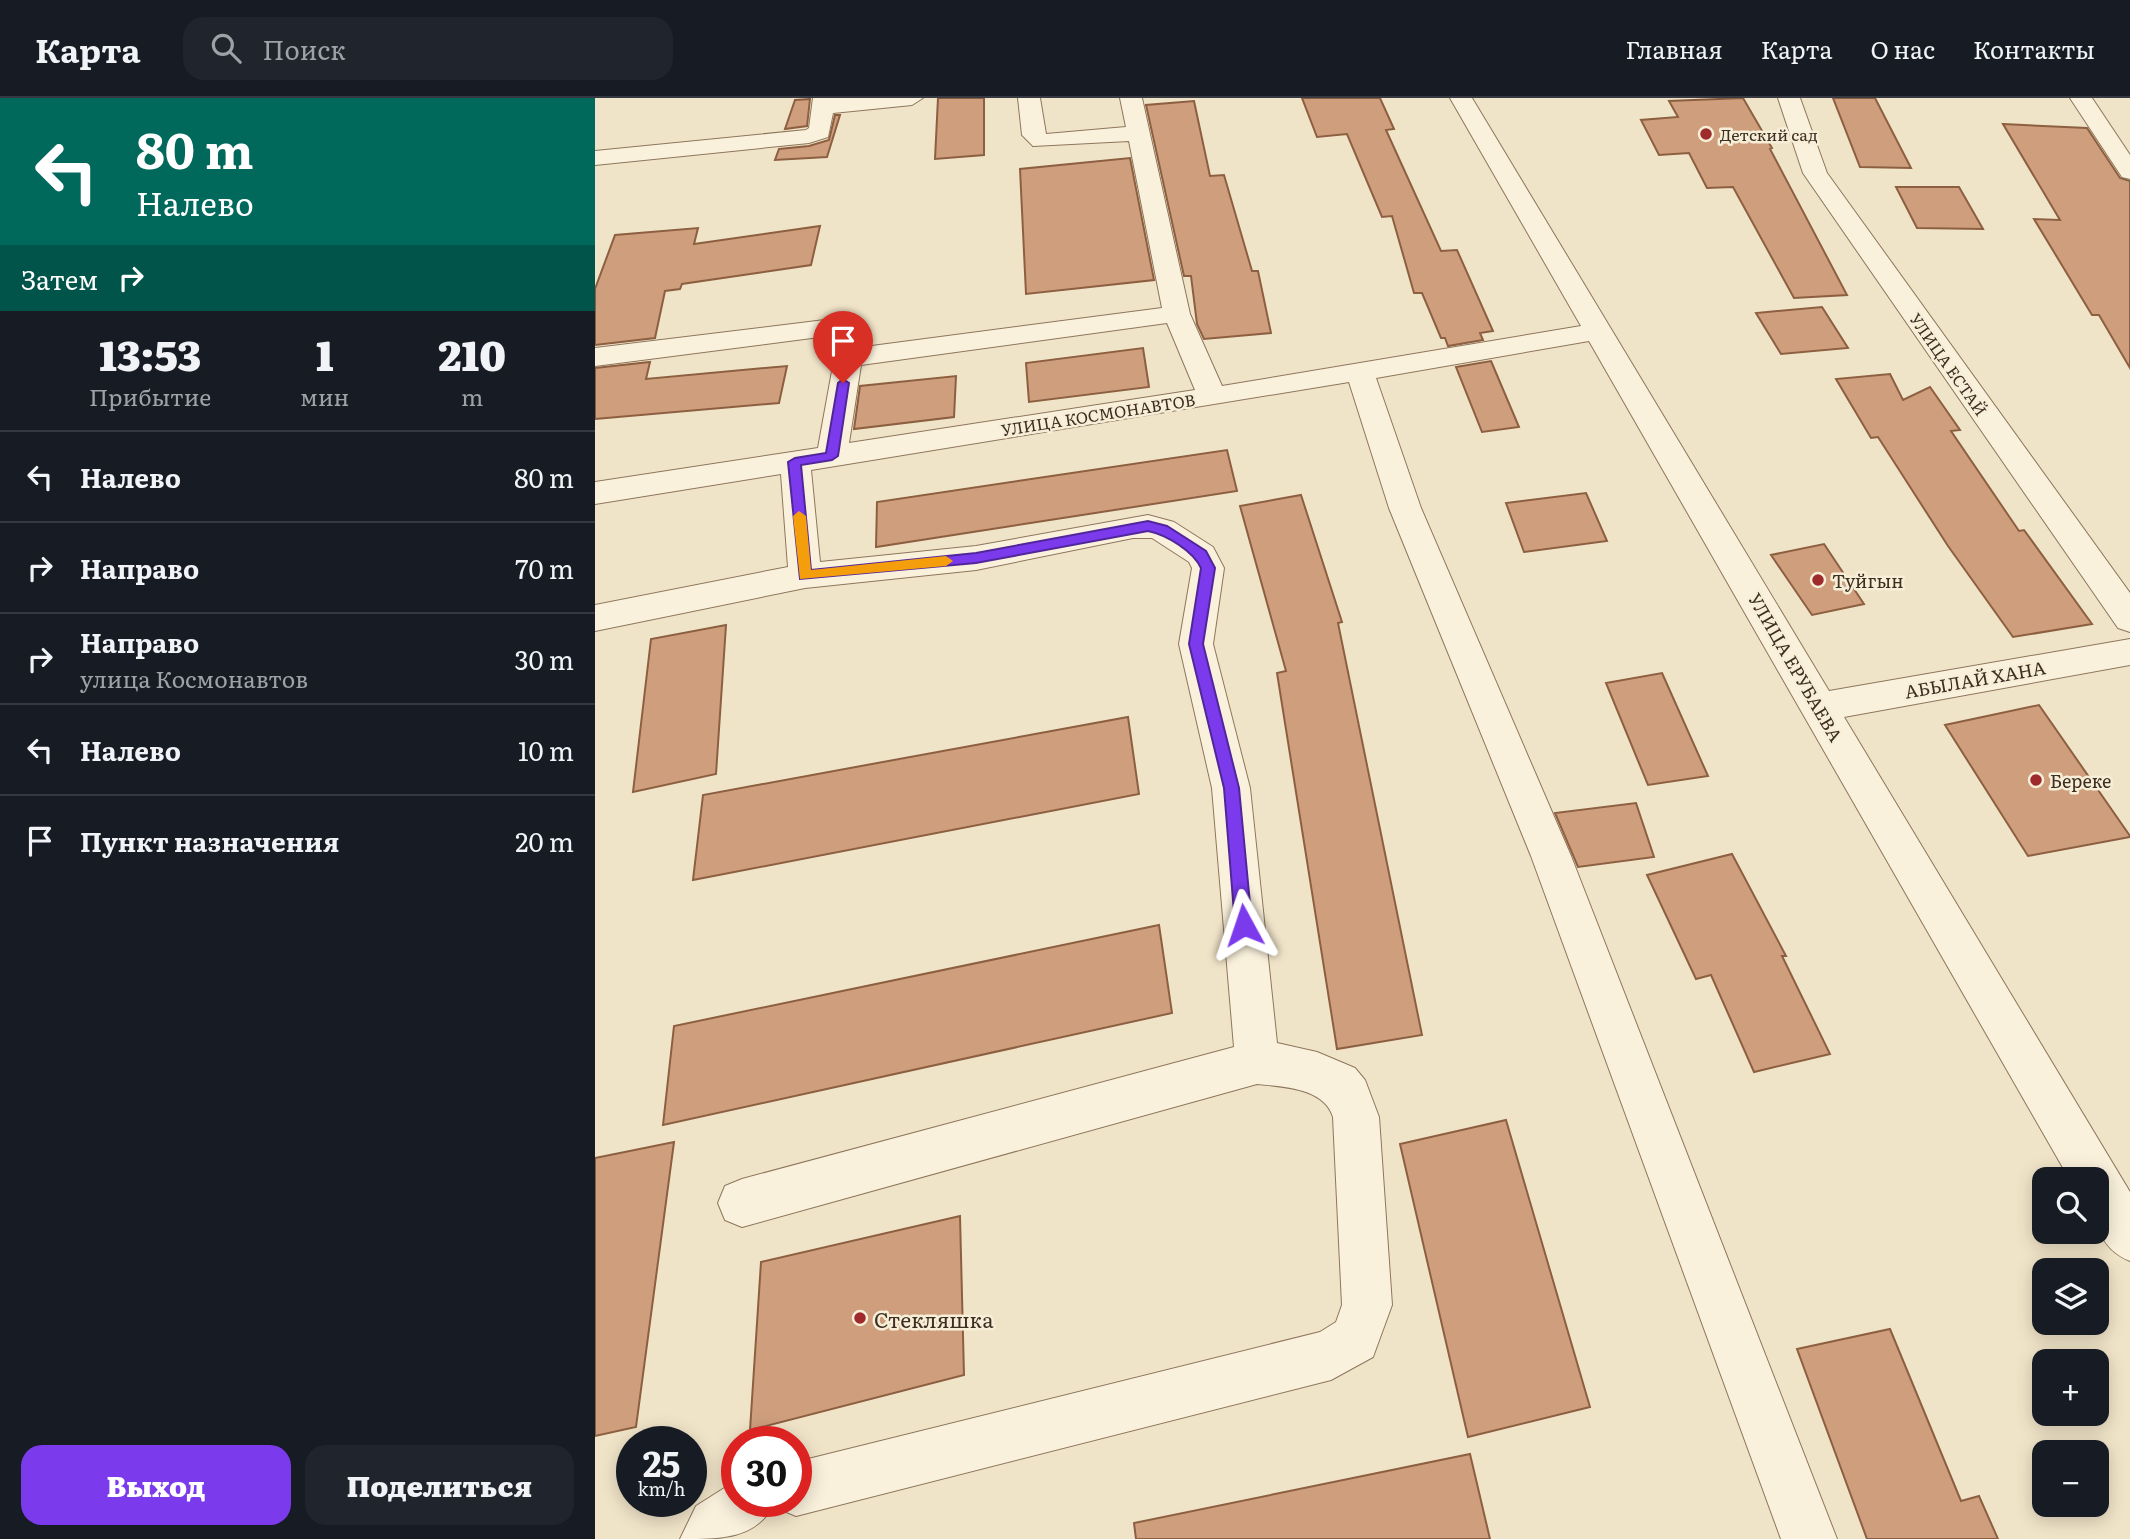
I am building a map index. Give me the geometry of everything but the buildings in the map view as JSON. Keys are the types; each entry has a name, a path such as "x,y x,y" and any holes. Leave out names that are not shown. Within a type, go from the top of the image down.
{"street":[{"path":"595,158 809,136 820,132 823,126 824,103 912,98"},
{"path":"1029,98 1034,137 1041,141 1138,133"},
{"path":"1131,98 1177,314 1212,397"},
{"name":"УЛИЦА ЕРУБАЕВА","path":"1461,98 2130,1237"},
{"name":"УЛИЦА ЕСТАЙ","path":"1789,98 1815,173 2130,619"},
{"path":"2081,98 2130,172"},
{"path":"847,358 1177,314"},
{"path":"595,357 827,325 841,326 849,330 852,336 832,456"},
{"name":"УЛИЦА КОСМОНАВТОВ","path":"595,493 1212,397 1599,331"},
{"path":"1360,372 1405,508 1551,856 1809,1539"},
{"path":"795,462 805,576"},
{"path":"595,618 805,576 976,558 1148,526 1163,530 1202,555 1208,568 1196,644 1231,788 1257,1062"},
{"name":"АБЫЛАЙ ХАНА","path":"1819,707 2130,652"},
{"path":"742,1203 1257,1062 1278,1064 1326,1078 1346,1091 1356,1117 1367,1306 1355,1339 1331,1355 812,1485"},
{"path":"708,1539 715,1525 726,1517"}],"slow traffic":[{"path":"799,516 805,576 946,561"}],"place":[{"name":"Детский сад","path":"1706,134"},
{"name":"Туйгын","path":"1818,580"},
{"name":"Береке","path":"2036,780"},
{"name":"Стекляшка","path":"860,1318"}],"route":[{"path":"843,383 832,456 795,462 805,576 976,558 1148,526 1163,530 1202,555 1208,568 1196,644 1231,788 1244,925"}]}
